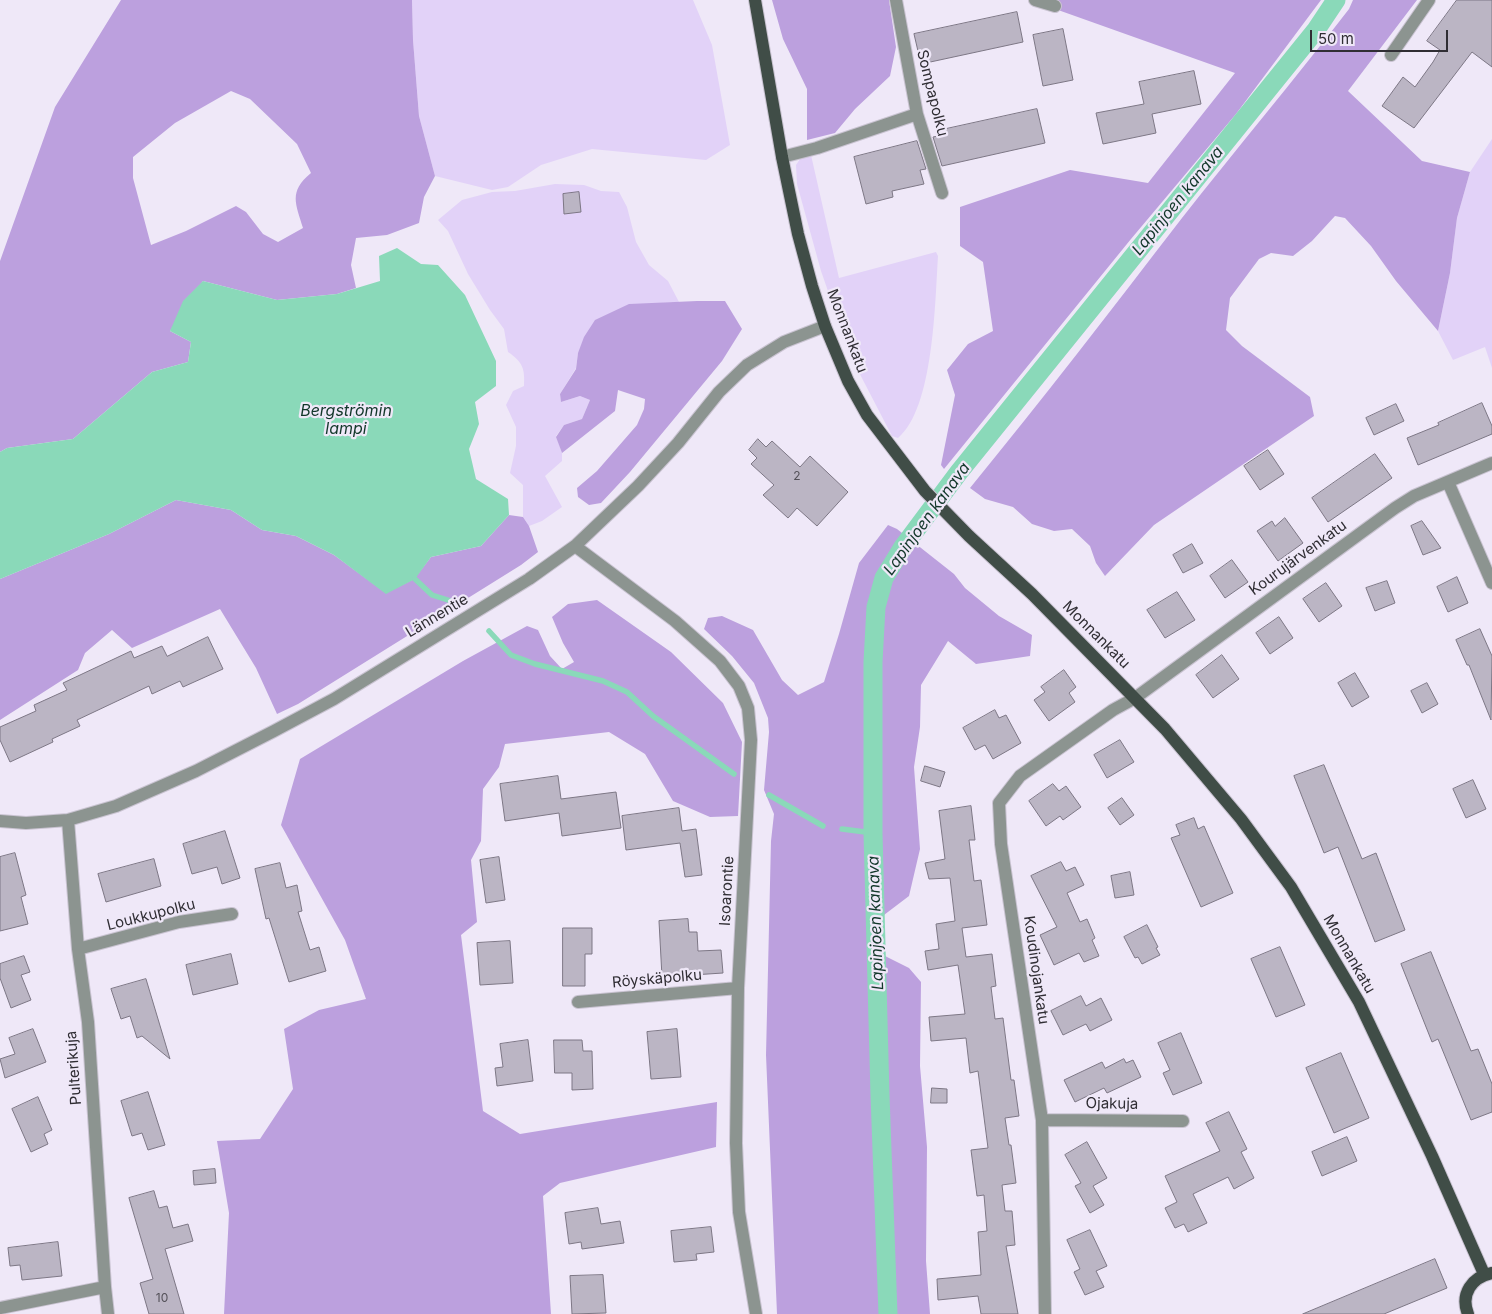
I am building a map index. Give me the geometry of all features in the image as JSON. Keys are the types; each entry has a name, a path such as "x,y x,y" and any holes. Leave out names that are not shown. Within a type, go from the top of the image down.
{"main road":[{"name":"Monnankatu","path":"755,0 782,157 798,234 812,286 826,326 848,381 867,416 925,491 1032,594 1165,729 1241,819 1291,887 1359,1002 1488,1274"},
{"path":"1465,1313 1465,1302 1470,1286 1475,1280 1488,1274"}],"street":[{"name":"Sompapolku","path":"896,0 917,114 942,193"},
{"path":"1035,0 1055,6"},
{"path":"1391,55 1429,0"},
{"path":"782,157 817,148 917,114"},
{"name":"Lännentie","path":"0,821 26,823 68,820 116,806 274,732 334,699 529,579 575,546 638,486 678,443 719,392 748,365 784,342 826,326"},
{"name":"Kourujärvenkatu","path":"1135,698 1395,508 1414,496 1492,463"},
{"path":"1448,482 1492,583"},
{"name":"Isoarontie","path":"575,546 675,621 720,661 739,686 748,708 751,740 738,988 736,1143 739,1212 756,1314"},
{"name":"Koudinojankatu","path":"1045,1314 1042,1120 1001,844 999,803 1020,776 1114,710 1135,698"},
{"name":"Pulterikuja","path":"68,820 78,949 88,1022 108,1314"},
{"name":"Loukkupolku","path":"78,949 179,922 232,914"},
{"name":"Röyskäpolku","path":"578,1002 738,988"},
{"name":"Ojakuja","path":"1042,1120 1183,1121"},
{"path":"0,1308 105,1287"}],"shaded area":[{"path":"121,0 412,0 419,116 435,176 424,197 419,223 387,235 356,238 351,265 356,288 337,294 277,300 203,281 170,331 191,342 188,362 152,372 73,439 7,448 0,452 0,261 55,107","holes":["231,91 250,99 297,144 311,173 299,186 297,192 296,205 303,228 278,242 263,234 246,212 236,206 186,231 151,245 133,178 133,157 175,123"]},
{"path":"412,0 693,0 712,45 730,145 706,160 592,149 541,165 508,187 492,190 435,176 419,116"},
{"path":"772,0 889,0 896,47 890,76 855,109 835,133 807,140 807,89 783,39"},
{"path":"1030,0 1321,0 1236,114 1131,239 944,469 941,465 955,395 947,370 968,344 993,331 983,262 960,246 960,207 1070,170 1148,183 1235,73"},
{"path":"1353,0 1417,0 1348,91 1422,161 1470,172 1457,218 1450,273 1438,331 1396,281 1371,246 1345,218 1335,216 1312,241 1293,256 1271,253 1259,259 1230,298 1226,330 1242,346 1310,397 1314,416 1154,525 1105,576 1096,563 1090,546 1072,529 1054,531 1032,524 1013,507 985,499 970,488 1329,35 1349,9"},
{"path":"1492,139 1492,368 1485,347 1453,360 1438,331 1450,273 1457,218 1470,172"},
{"path":"811,155 839,278 936,252 938,256 934,326 926,379 919,403 910,423 898,438 892,436 851,357 821,271 797,184 796,165 800,159"},
{"path":"555,184 584,185 601,191 619,192 627,207 636,242 649,265 668,281 679,302 660,303 578,353 576,368 560,394 561,402 580,396 590,400 582,419 564,425 556,436 562,453 562,461 545,476 562,507 542,521 529,526 523,517 523,485 510,473 516,446 516,427 506,405 513,391 524,386 522,366 508,352 504,329 468,274 448,231 438,220 462,200 492,192 515,191"},
{"path":"725,301 742,329 722,361 630,472 601,503 589,505 578,497 577,488 597,471 637,425 644,409 645,399 618,390 615,411 562,453 556,437 564,425 582,419 590,400 580,396 561,402 560,394 576,369 578,353 584,337 595,320 629,304"},
{"path":"176,500 231,510 262,530 296,536 334,555 386,593 414,579 431,557 481,546 509,515 523,517 529,526 538,552 521,565 298,704 277,714 256,668 220,609 132,648 112,630 85,653 78,670 0,720 0,579 109,534"},
{"path":"888,525 897,529 954,574 965,588 999,616 1032,635 1030,656 976,664 948,641 921,685 920,727 914,767 920,849 909,896 880,918 877,952 909,968 921,982 920,1066 927,1147 926,1261 930,1314 777,1314 766,1055 771,841 774,814 764,790 769,732 768,718 754,683 732,656 704,629 708,618 722,616 753,630 782,680 798,695 824,682 859,563"},
{"path":"597,600 671,652 723,703 742,742 738,816 710,817 673,801 645,754 609,732 505,744 499,767 483,789 481,841 471,860 477,922 461,935 483,1111 520,1134 717,1102 716,1147 560,1183 543,1196 551,1314 224,1314 229,1213 217,1141 260,1139 293,1089 284,1029 319,1010 366,999 345,940 281,825 300,759 463,661 527,626 538,630 550,656 562,669 574,662 563,643 552,617 568,604"}],"water":[{"name":"Bergströmin lampi","path":"397,248 421,264 438,265 465,295 496,361 496,386 475,402 479,424 469,449 476,479 508,499 509,515 481,546 431,557 415,579 386,594 334,555 296,536 262,530 231,510 176,500 109,534 0,579 0,452 7,448 73,439 152,372 188,362 191,342 170,331 183,301 203,281 277,300 337,294 380,281 379,256"}],"building":[{"path":"1457,0 1492,0 1492,67 1472,52 1414,128 1382,106 1403,77 1415,87 1433,62 1440,50 1427,41"},
{"path":"1017,12 1023,42 921,64 914,34"},
{"path":"1063,29 1073,80 1043,86 1033,35"},
{"path":"1194,71 1201,104 1152,114 1156,133 1103,144 1096,113 1144,104 1139,82"},
{"path":"1037,109 1045,143 942,166 933,137 938,136 937,131"},
{"path":"917,141 926,169 920,170 924,184 892,191 893,197 866,204 854,157"},
{"path":"579,192 581,212 564,214 563,194"},
{"path":"1482,403 1492,426 1492,434 1418,465 1407,438 1439,425 1438,423"},
{"path":"1396,404 1404,421 1374,435 1366,418"},
{"path":"758,439 766,447 772,441 800,467 810,456 848,492 817,526 797,508 788,518 763,495 774,485 751,464 757,458 749,450"},
{"path":"1268,450 1284,474 1260,490 1244,466"},
{"path":"1375,454 1392,478 1328,522 1312,498"},
{"path":"1285,518 1303,543 1278,561 1257,531 1272,521 1275,526"},
{"path":"1422,521 1441,548 1423,555 1411,526"},
{"path":"1192,544 1203,563 1183,573 1173,555"},
{"path":"1232,560 1248,582 1225,598 1210,576"},
{"path":"1457,577 1468,603 1448,612 1437,587"},
{"path":"1387,581 1395,603 1375,611 1366,588"},
{"path":"1326,583 1342,606 1319,622 1303,599"},
{"path":"1177,592 1195,620 1165,638 1147,610"},
{"path":"1279,617 1293,638 1270,654 1256,633"},
{"path":"1480,629 1492,656 1491,720 1469,665 1467,665 1456,640"},
{"path":"208,637 223,669 183,687 180,681 152,694 149,686 77,720 80,726 52,739 53,742 10,762 0,740 0,727 36,711 34,705 67,690 63,683 131,651 134,658 162,646 167,656"},
{"path":"1222,655 1239,679 1213,698 1196,675"},
{"path":"1064,670 1076,687 1069,693 1075,702 1049,721 1034,700 1045,692 1041,687"},
{"path":"1355,673 1369,697 1352,707 1338,683"},
{"path":"1427,683 1438,704 1422,713 1411,691"},
{"path":"995,710 999,718 1006,715 1021,743 993,759 985,745 975,750 963,728"},
{"path":"1120,740 1134,762 1107,778 1094,755"},
{"path":"1324,765 1362,859 1376,853 1405,930 1375,942 1338,847 1324,853 1294,776"},
{"path":"925,766 945,772 940,787 921,781"},
{"path":"558,776 561,799 616,792 621,828 562,836 559,813 505,821 500,784"},
{"path":"1473,780 1486,809 1466,818 1453,789"},
{"path":"1053,784 1059,791 1066,786 1081,807 1063,820 1060,816 1046,826 1029,801"},
{"path":"1122,798 1134,815 1120,825 1108,808"},
{"path":"971,806 975,840 969,840 974,881 981,880 987,925 962,928 966,957 992,954 996,986 991,987 995,1019 1003,1018 1011,1080 1014,1080 1019,1116 1005,1118 1016,1183 1002,1185 1005,1211 1012,1211 1015,1245 1006,1246 1018,1314 981,1314 978,1296 938,1300 937,1279 981,1275 978,1232 987,1231 984,1195 977,1196 971,1150 988,1148 978,1071 970,1073 966,1038 931,1041 929,1017 965,1014 958,965 928,970 925,951 939,949 936,924 955,921 950,878 929,879 925,863 945,859 939,811"},
{"path":"679,808 682,831 696,829 702,875 685,877 680,843 626,850 622,816"},
{"path":"1194,818 1198,829 1204,826 1233,893 1201,907 1171,838 1180,835 1176,825"},
{"path":"225,831 240,878 222,884 217,867 192,874 183,844"},
{"path":"15,853 26,895 21,897 28,924 0,931 0,857"},
{"path":"499,857 505,900 486,903 480,860"},
{"path":"154,859 161,886 106,902 98,874"},
{"path":"1061,862 1066,871 1075,867 1084,885 1067,893 1080,922 1087,919 1095,938 1092,940 1099,956 1084,962 1079,953 1054,965 1040,935 1057,927 1031,876"},
{"path":"280,863 286,888 297,885 302,911 298,912 310,950 319,947 326,971 289,982 269,918 266,919 255,869"},
{"path":"1130,872 1134,895 1115,898 1111,876"},
{"path":"688,919 689,932 697,932 698,951 721,950 723,973 662,977 659,921"},
{"path":"1147,925 1160,955 1142,964 1138,957 1135,958 1124,937"},
{"path":"563,928 592,928 592,954 585,954 585,986 563,986"},
{"path":"510,941 513,983 480,985 477,943"},
{"path":"1280,947 1305,1005 1276,1017 1251,959"},
{"path":"1431,952 1471,1051 1478,1049 1492,1084 1492,1112 1471,1120 1438,1039 1432,1042 1401,964"},
{"path":"231,954 238,984 193,995 186,965"},
{"path":"24,956 30,972 21,975 31,1000 11,1008 0,978 0,964"},
{"path":"146,979 170,1059 142,1036 137,1038 130,1016 121,1019 111,989"},
{"path":"1081,996 1086,1006 1101,998 1112,1020 1090,1031 1086,1024 1063,1035 1051,1011"},
{"path":"33,1029 46,1062 5,1078 0,1059 15,1054 9,1038"},
{"path":"677,1029 681,1077 651,1079 647,1032"},
{"path":"1181,1033 1202,1083 1173,1095 1163,1073 1170,1070 1158,1043"},
{"path":"528,1040 533,1081 497,1086 495,1068 503,1067 500,1044"},
{"path":"554,1040 582,1040 583,1051 592,1051 593,1089 572,1090 572,1073 555,1073"},
{"path":"1341,1053 1369,1118 1334,1133 1306,1068"},
{"path":"1124,1059 1126,1063 1133,1060 1141,1077 1107,1093 1104,1088 1075,1102 1064,1080 1102,1062 1105,1068"},
{"path":"932,1088 947,1089 947,1103 931,1103"},
{"path":"148,1092 165,1145 148,1150 142,1133 132,1136 121,1101"},
{"path":"38,1097 52,1130 44,1134 48,1144 31,1152 12,1109"},
{"path":"1229,1112 1247,1149 1241,1152 1254,1178 1234,1189 1228,1177 1193,1194 1207,1223 1188,1232 1184,1224 1175,1228 1165,1208 1177,1202 1165,1176 1220,1151 1206,1123"},
{"path":"1347,1137 1357,1161 1322,1176 1312,1152"},
{"path":"1087,1142 1107,1178 1093,1186 1104,1205 1090,1213 1075,1186 1081,1183 1065,1155"},
{"path":"215,1169 216,1183 194,1185 193,1171"},
{"path":"154,1191 159,1208 167,1206 173,1228 188,1224 193,1241 165,1249 184,1314 149,1314 140,1283 153,1279 129,1198"},
{"path":"598,1208 601,1224 620,1221 624,1243 582,1249 581,1242 569,1244 565,1213"},
{"path":"711,1227 714,1252 696,1254 697,1260 674,1262 671,1231"},
{"path":"1090,1230 1107,1266 1096,1271 1104,1287 1085,1295 1074,1272 1080,1269 1067,1240"},
{"path":"58,1242 62,1276 22,1280 20,1265 10,1266 8,1248"},
{"path":"1435,1259 1447,1288 1384,1314 1303,1314"},
{"path":"603,1275 606,1313 572,1314 570,1276"}],"waterway":[{"name":"Lapinjoen kanava","path":"888,1314 873,833 873,662 876,607 884,578 903,547 959,472 1316,30 1336,0"},
{"path":"415,579 432,595 451,601"},
{"path":"489,631 511,655 535,664 603,681 627,692 653,716 734,774"},
{"path":"769,795 823,826"},
{"path":"842,829 873,833"}]}
